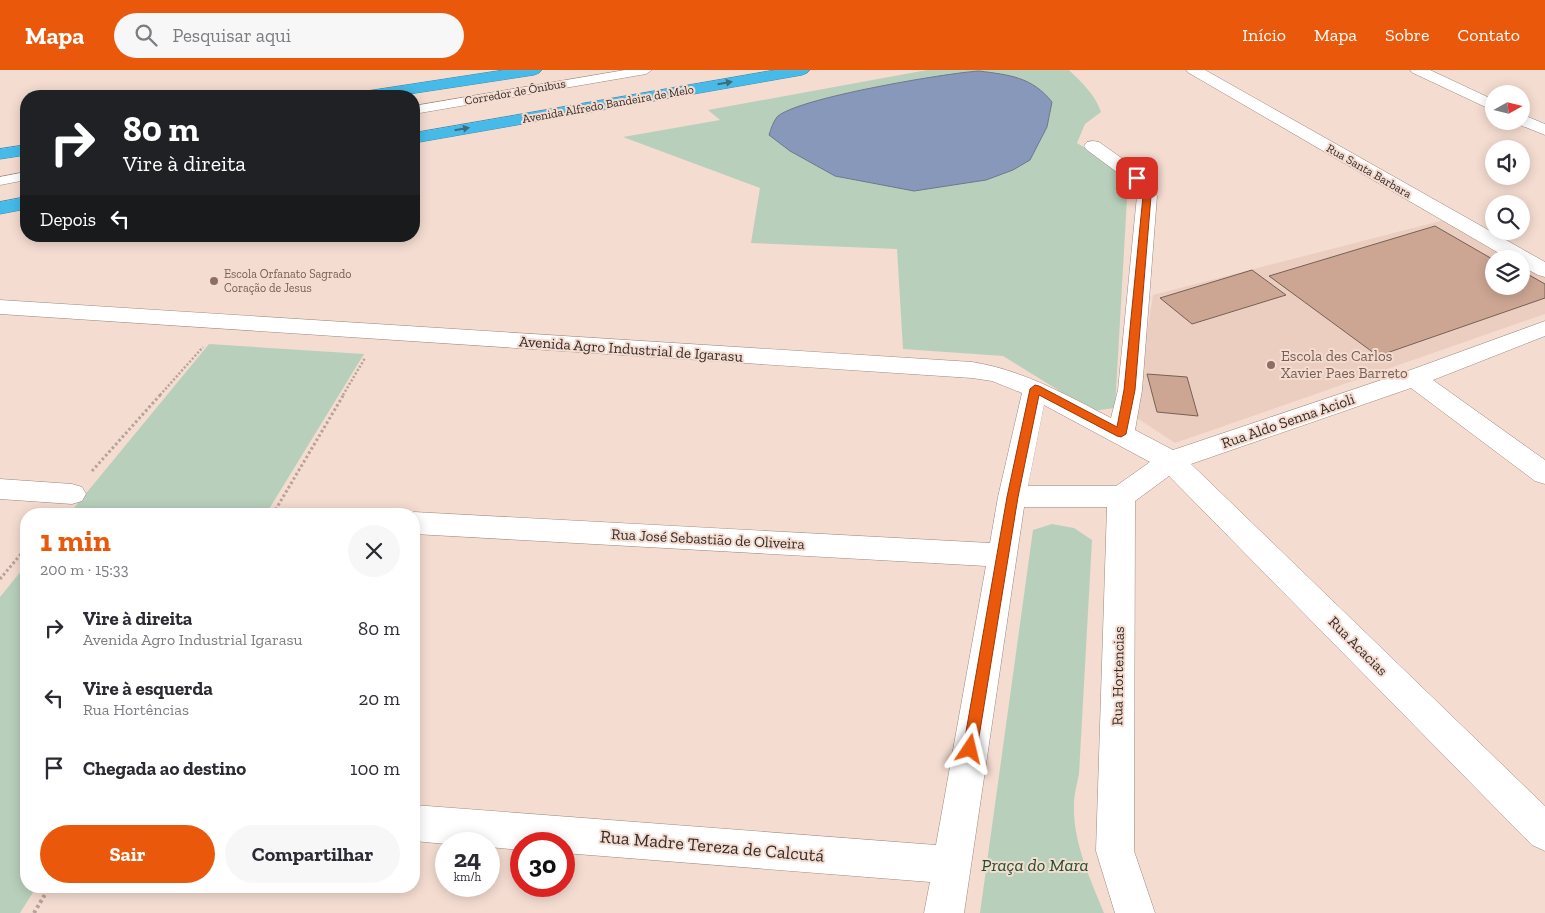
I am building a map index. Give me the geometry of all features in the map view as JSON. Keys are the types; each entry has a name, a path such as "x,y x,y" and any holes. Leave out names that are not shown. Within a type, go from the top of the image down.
{"highway":[{"path":"406,90 534,70"},
{"name":"Avenida Alfredo Bandeira de Melo","path":"420,137 802,70"},
{"path":"0,154 20,151"},
{"path":"0,208 20,204"}],"street":[{"name":"Rua Santa Barbara","path":"1194,70 1545,271"},
{"path":"1418,70 1485,102"},
{"path":"1530,123 1545,130"},
{"path":"1093,146 1137,178 1147,196 1130,390 1121,434"},
{"name":"Avenida Agro Industrial de Igarasu","path":"0,307 972,370 997,374 1035,389 1121,434"},
{"name":"Rua Aldo Senna Acioli","path":"1171,461 1414,378 1545,328"},
{"path":"1414,378 1545,474"},
{"path":"944,913 1012,497 1035,389"},
{"name":"Rua Acacias","path":"1121,434 1171,461 1545,832"},
{"path":"1012,497 1121,496 1171,461"},
{"path":"0,489 72,494"},
{"name":"Rua Hortencias","path":"1121,496 1115,851 1135,913"},
{"name":"Rua José Sebastião de Oliveira","path":"420,523 1003,555"},
{"name":"Rua Madre Tereza de Calcutá","path":"420,823 951,865"}],"lane":[{"name":"Corredor de Ônibus","path":"420,109 646,70"},
{"path":"0,180 20,177"}],"path":[{"path":"72,494 225,323"},
{"path":"277,508 379,333"},
{"path":"0,579 20,555"},
{"path":"34,913 46,893"}],"shaded area":[{"name":"Escola des Carlos Xavier Paes Barreto","path":"1444,220 1498,250 1485,250 1485,295 1530,295 1530,268 1545,276 1545,314 1175,443 1134,416 1153,295"}],"green space":[{"path":"927,70 1069,70 1088,89 1095,100 1101,112 1085,124 1077,143 1114,166 1128,181 1115,408 1092,411 1003,356 903,349 897,249 751,243 760,188 623,137 720,120 708,110"},
{"path":"209,344 364,354 270,508 74,508"},
{"name":"Praça do Mara","path":"1052,524 1074,528 1092,540 1079,774 1074,797 1074,819 1083,860 1104,913 980,913 1033,530"},
{"path":"20,572 20,893 33,893 20,913 0,913 0,597"}],"water":[{"path":"979,71 1010,76 1028,82 1037,87 1052,102 1047,127 1030,160 1013,170 986,180 914,191 835,176 790,151 769,135 777,117 812,102 906,81"}],"building":[{"path":"1435,226 1485,255 1485,295 1530,295 1530,276 1545,284 1545,298 1378,356 1269,276"},
{"path":"1252,270 1286,295 1192,324 1160,298"},
{"path":"1147,374 1187,377 1198,416 1157,412"}],"place":[{"name":"Escola Orfanato Sagrado Coração de Jesus","path":"214,281"},
{"name":"Escola des Carlos Xavier Paes Barreto","path":"1271,365"}],"route":[{"path":"970,749 1012,497 1035,389 1121,434 1130,390 1147,196 1144,187 1137,178"}]}
